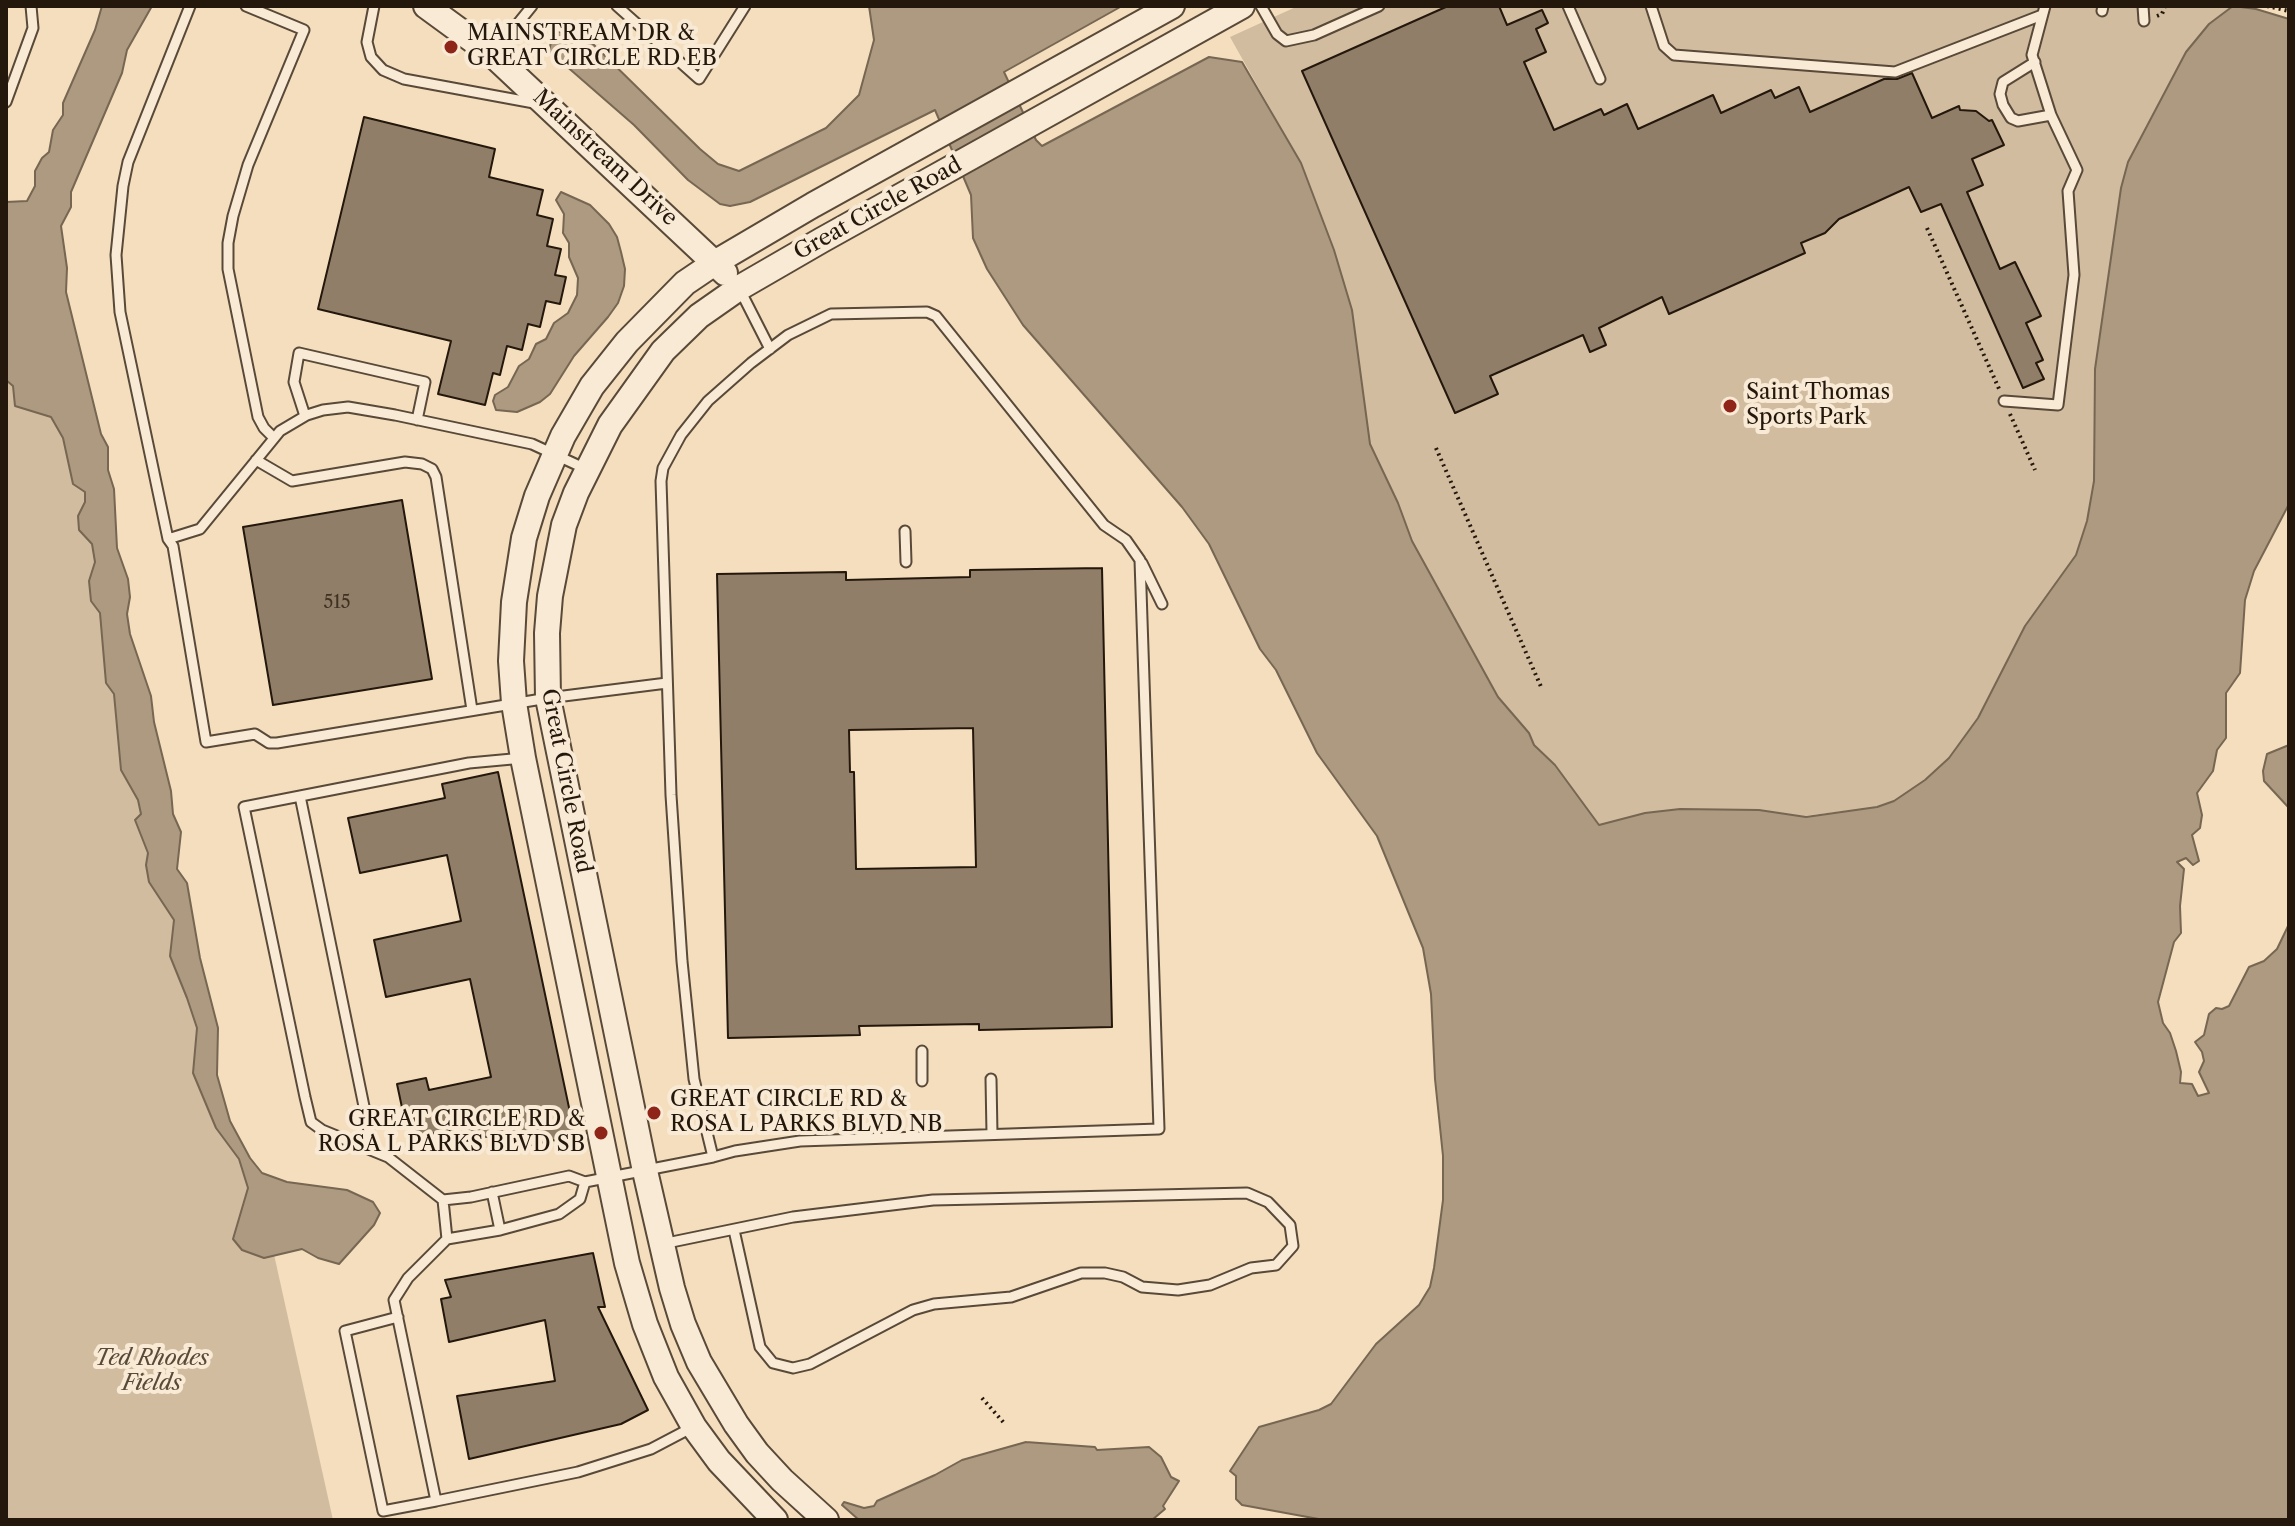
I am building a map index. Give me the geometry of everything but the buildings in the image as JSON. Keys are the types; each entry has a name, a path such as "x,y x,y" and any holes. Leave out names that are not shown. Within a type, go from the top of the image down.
{"street":[{"name":"Mainstream Drive","path":"426,6 493,55 549,105 716,262 739,288"},
{"name":"Great Circle Road","path":"775,1520 719,1461 694,1427 666,1377 645,1324 627,1263 514,703 511,661 514,602 524,538 537,496 555,455 592,386 627,342 685,283 716,262 940,134 1172,6"},
{"name":"Great Circle Road","path":"826,1520 757,1453 716,1394 683,1324 645,1171 548,698 547,633 555,562 564,525 587,469 610,425 663,351 699,316 739,288 1242,6"}],"lane":[{"path":"6,102 33,28 31,6"},
{"path":"190,6 128,162 116,255 120,312 168,539 173,546 206,742 255,734 269,743 277,743 514,703 667,683"},
{"path":"374,6 367,42 371,57 383,70 404,79 549,105"},
{"path":"493,55 532,6"},
{"path":"617,6 699,79 745,6"},
{"path":"1261,6 1277,34 1286,41 1314,35 1379,6"},
{"path":"1568,6 1600,79"},
{"path":"1651,6 1664,46 1674,55 1895,72 2043,10"},
{"path":"2143,6 2144,21"},
{"path":"250,7 304,30 248,165 228,243 228,269 258,417 274,438"},
{"path":"2004,401 2058,405 2074,275 2068,191 2077,170 2051,115 2032,55 2043,10"},
{"path":"2035,62 2003,82 2000,94 2003,105 2011,118 2018,121 2051,115"},
{"path":"739,288 770,349"},
{"path":"713,1157 694,1079 682,961 661,524 663,468 681,435 708,401 788,335 831,314 927,312 936,316 1104,525 1126,540 1162,604"},
{"path":"305,416 294,382 299,353 425,382 417,420"},
{"path":"168,539 200,529 274,438 293,422 305,416 348,407 532,444 587,469"},
{"path":"256,460 292,481 405,462 432,469 436,477 472,710"},
{"path":"905,531 906,562"},
{"path":"443,1200 569,1176 585,1182 611,1178 800,1141 1159,1129 1140,560"},
{"path":"447,1239 443,1200 388,1157 353,1145 311,1122 244,807 469,763 523,758"},
{"path":"300,796 373,1150"},
{"path":"922,1051 922,1081"},
{"path":"991,1079 992,1134"},
{"path":"436,1501 394,1300 408,1278 447,1239 500,1230 559,1214 580,1199 585,1182"},
{"path":"492,1192 500,1230"},
{"path":"662,1244 793,1217 933,1200 1247,1193 1268,1202 1290,1225 1293,1246 1276,1265 1251,1268 1210,1285 1178,1290 1142,1287 1123,1277 1081,1273 1011,1297 934,1304 902,1315 810,1364 793,1368 773,1363 760,1347 734,1230"},
{"path":"398,1317 345,1331 383,1511 578,1472 666,1442 694,1427"}],"path":[{"path":"2267,6 2289,11"},
{"path":"1927,228 2035,470"},
{"path":"1436,448 1542,689"},
{"path":"982,1398 1004,1423"}],"green space":[{"name":"Saint Thomas Sports Park","path":"1298,6 2233,6 2208,24 2186,52 2128,162 2095,369 2094,481 2087,521 2076,555 2025,626 1978,718 1949,758 1925,780 1894,801 1877,807 1804,816 1759,810 1680,809 1645,813 1598,825 1556,765 1533,745 1529,733 1498,697 1412,541 1370,444 1352,310 1334,250 1301,163 1230,37"},
{"name":"Ted Rhodes Fields","path":"31,234 157,788 207,1081 261,1196 333,1520 6,1520 6,237"}],"shaded area":[{"path":"102,6 152,6 127,50 122,73 71,192 71,207 61,226 67,268 66,292 101,434 108,447 117,548 128,579 130,634 151,696 173,814 181,832 177,869 187,883 200,958 218,1028 217,1075 230,1121 262,1173 287,1182 347,1190 373,1202 380,1213 374,1225 339,1264 302,1249 264,1258 242,1250 233,1239 248,1188 239,1159 216,1128 193,1073 197,1028 170,956 174,920 149,882 146,865 148,853 135,820 141,814 138,800 121,770 114,694 106,683 100,613 91,601 89,581 95,562 92,544 79,530 78,516 85,502 85,492 73,484 63,438 51,417 15,406 13,386 6,380 6,202 27,201 35,186 35,171 49,152 53,130 63,115 63,103 95,30"},
{"path":"869,6 1122,6 1004,72 1036,140 1042,146 1209,57 1242,62 1301,163 1334,250 1352,310 1370,444 1412,541 1498,697 1529,733 1534,745 1555,765 1599,825 1645,813 1680,809 1759,810 1806,817 1877,807 1894,801 1925,780 1949,758 1978,718 2025,626 2076,555 2087,521 2094,481 2095,369 2121,188 2128,162 2186,52 2209,24 2233,6 2289,19 2289,504 2254,571 2245,600 2240,673 2226,693 2226,738 2217,750 2213,771 2197,793 2202,815 2200,828 2192,835 2199,861 2193,865 2186,858 2177,862 2184,869 2181,933 2174,942 2158,1002 2163,1023 2176,1051 2180,1083 2192,1084 2198,1096 2209,1093 2199,1072 2204,1061 2202,1052 2195,1042 2204,1035 2209,1014 2216,1008 2229,1006 2249,967 2264,961 2277,949 2289,924 2289,1520 1324,1520 1242,1505 1236,1499 1236,1476 1230,1471 1259,1427 1331,1404 1376,1344 1419,1305 1430,1287 1443,1200 1443,1156 1431,994 1423,948 1377,836 1317,753 1276,670 1260,649 1209,544 1182,507 1023,325 987,269 973,238 971,195 935,110 750,202 730,206 720,204 688,180 634,125 549,51 558,32 571,29 593,44 700,149 718,164 739,171 826,128 859,95 874,40"},
{"path":"561,192 590,205 609,224 621,252 625,269 624,286 618,303 574,356 550,394 517,412 496,410 495,395 508,387 519,366 529,359 536,344 546,339 554,323 568,313 577,295 578,278 569,257 569,243 563,233 564,214 556,200"},
{"path":"2289,745 2289,808 2264,781 2263,771 2267,754"},
{"path":"1026,1442 1095,1447 1097,1450 1149,1447 1161,1457 1171,1477 1179,1481 1163,1506 1165,1509 1152,1520 859,1520 842,1505 844,1502 864,1508 874,1506 877,1501 962,1460"}],"place":[{"name":"MAINSTREAM DR & GREAT CIRCLE RD EB","path":"451,47"},
{"name":"Saint Thomas Sports Park","path":"1730,406"},
{"name":"GREAT CIRCLE RD & ROSA L PARKS BLVD NB","path":"654,1113"},
{"name":"GREAT CIRCLE RD & ROSA L PARKS BLVD SB","path":"601,1133"}]}
